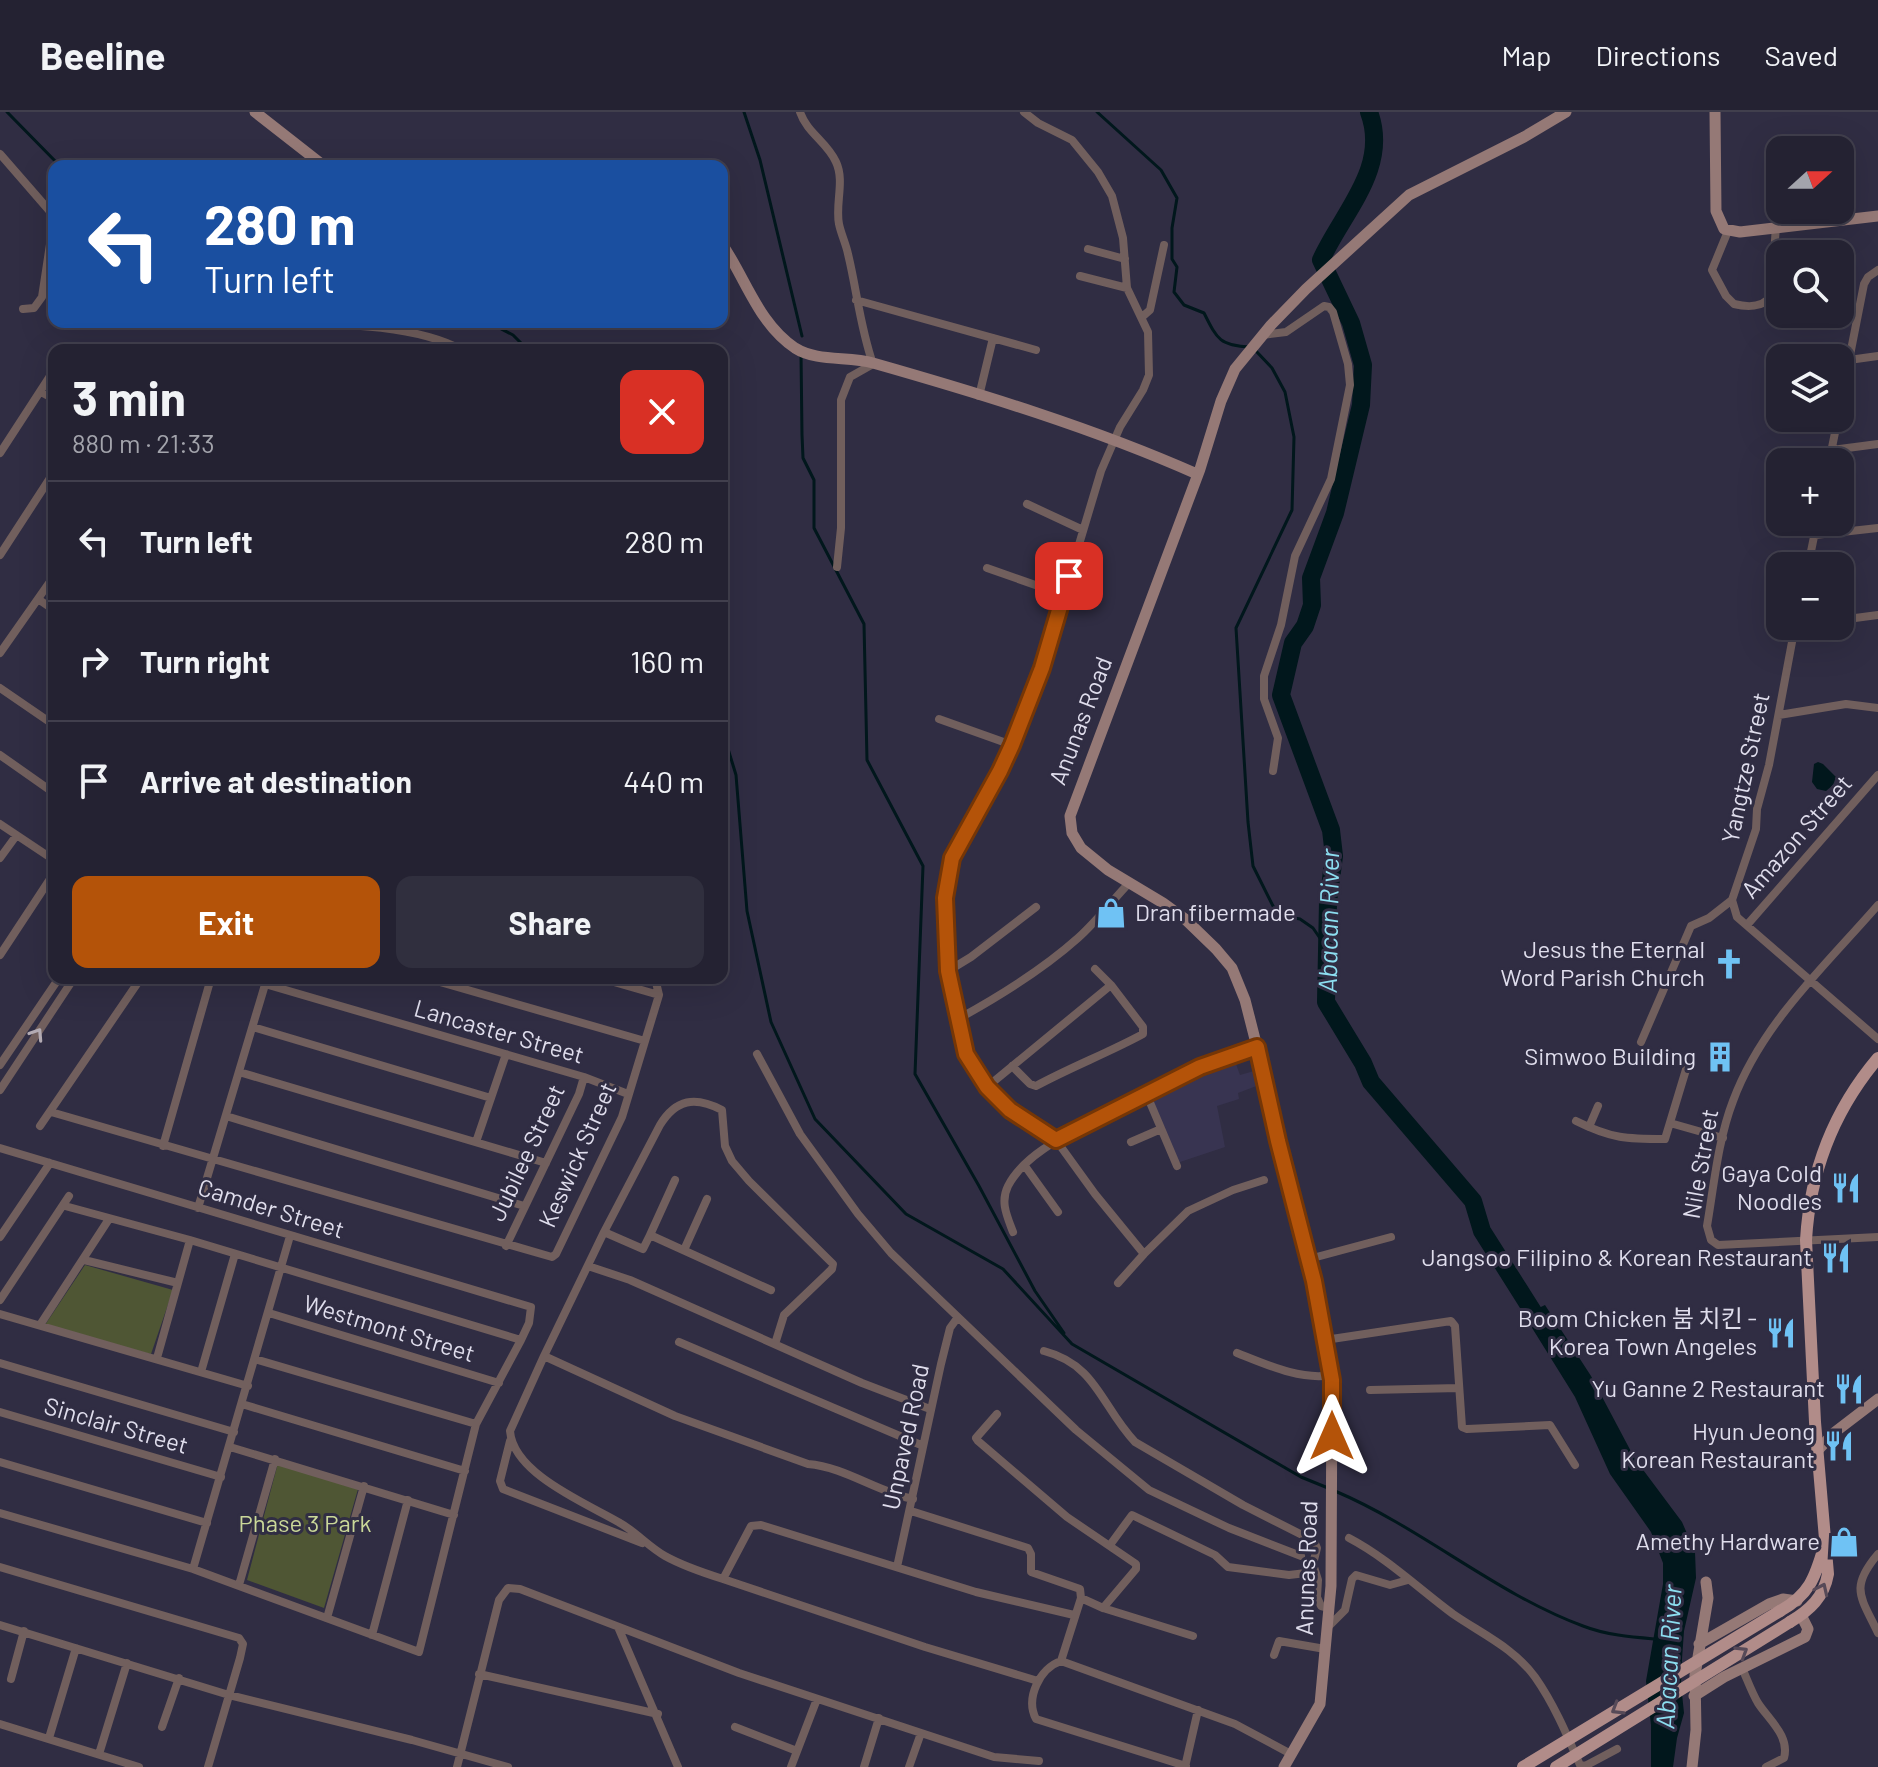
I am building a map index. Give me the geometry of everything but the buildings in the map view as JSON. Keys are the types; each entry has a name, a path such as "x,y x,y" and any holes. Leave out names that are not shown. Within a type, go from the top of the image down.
{"main road":[{"path":"1556,1767 1796,1619 1812,1607 1826,1585 1828,1574 1817,1451 1806,1240 1812,1189 1827,1143 1849,1098 1878,1058"},
{"path":"1523,1767 1797,1601 1813,1579 1825,1544"}],"street":[{"path":"255,112 316,160"},
{"path":"800,112 805,126 836,163 840,183 837,201 839,227 848,252 863,336 873,364"},
{"path":"1024,112 1072,140 1112,196 1119,221 1127,288 1142,317 1149,341 1149,375 1101,471 1042,668 1012,745 952,858 945,898 948,971 966,1054 987,1087 1010,1110 1056,1140 1144,1254"},
{"name":"Anunas Road","path":"1284,1767 1320,1704 1331,1586 1332,1378 1309,1259 1257,1047 1241,990 1225,958 1185,919 1096,862 1081,848 1072,833 1070,816 1230,378 1261,336 1306,289 1419,188 1524,137 1566,112"},
{"path":"1715,112 1716,211 1721,227 1740,232 1878,216"},
{"path":"0,154 48,210"},
{"path":"1728,231 1712,270 1716,280 1734,304 1760,305 1771,296 1776,226"},
{"path":"1142,317 1150,310 1164,245"},
{"path":"1088,249 1125,259"},
{"path":"728,255 758,308 794,347 814,356 856,359 979,396 1157,455 1197,474"},
{"path":"23,309 34,308 42,297 48,257"},
{"path":"1852,344 1864,284 1878,270"},
{"path":"1080,276 1127,288"},
{"path":"856,300 1036,350"},
{"path":"1261,336 1286,332 1324,306 1329,307 1348,364 1350,385 1331,479 1295,556 1281,625 1264,676 1264,699 1278,738 1273,771"},
{"path":"370,328 432,338 447,344"},
{"path":"979,396 993,338"},
{"path":"1854,359 1878,356"},
{"path":"837,567 841,528 843,390 855,372 873,364"},
{"path":"0,453 48,380"},
{"path":"41,392 48,396"},
{"path":"1847,448 1878,444"},
{"path":"0,555 48,481"},
{"path":"1027,504 1083,530"},
{"path":"1854,531 1878,528"},
{"path":"987,568 1064,595"},
{"path":"0,653 48,585"},
{"path":"38,599 48,606"},
{"path":"1854,618 1878,615"},
{"name":"Yangtze Street","path":"1732,900 1756,829 1757,809 1792,640"},
{"path":"0,688 48,721"},
{"path":"1779,715 1846,704 1878,708"},
{"path":"939,719 1012,745"},
{"path":"0,755 48,789"},
{"name":"Amazon Street","path":"1747,925 1878,775"},
{"path":"0,824 48,856"},
{"path":"0,858 16,836"},
{"path":"0,955 48,882"},
{"path":"958,1019 1013,988 1060,953 1129,883"},
{"path":"1641,1042 1691,926 1709,918 1732,900 1737,917 1878,1039"},
{"name":"Nile Street","path":"1806,1240 1718,1245 1711,1240 1707,1226 1723,1138 1732,1102 1752,1060 1779,1017 1878,905"},
{"path":"948,971 1036,907"},
{"path":"1012,1066 1036,1086 1143,1034 1143,1027 1095,969"},
{"path":"0,1065 55,984"},
{"path":"0,1090 70,984"},
{"path":"40,1126 137,984"},
{"path":"163,1146 209,984"},
{"path":"198,1208 265,984"},
{"name":"Lancaster Street","path":"276,984 584,1077 628,1094"},
{"path":"447,984 645,1041"},
{"path":"622,984 659,995 656,984"},
{"path":"987,1087 1111,985"},
{"name":"Keswick Street","path":"506,1246 547,1257 556,1254 622,1117 659,995"},
{"path":"253,1027 491,1098"},
{"path":"1013,1232 1004,1210 1004,1198 1015,1175 1056,1140 1200,1067 1257,1047"},
{"path":"476,1142 506,1054"},
{"path":"757,1054 800,1134 858,1214 891,1253 1076,1430 1149,1490 1229,1528 1301,1556"},
{"path":"1576,1121 1628,1140 1665,1139 1688,1063"},
{"path":"239,1072 546,1163"},
{"name":"Jubilee Street","path":"506,1246 584,1077"},
{"path":"1146,1093 1177,1166"},
{"path":"775,1344 784,1315 833,1267 732,1161 725,1146 722,1110 694,1101 681,1103 671,1110 604,1232 510,1431 511,1440 517,1452 546,1479 591,1509 621,1523 679,1563 1038,1681"},
{"path":"1589,1127 1598,1106"},
{"path":"51,1112 506,1246"},
{"path":"226,1116 524,1206"},
{"path":"1670,1123 1723,1138"},
{"path":"1131,1142 1161,1129"},
{"name":"Camder Street","path":"0,1148 531,1307 529,1323 521,1340"},
{"path":"0,1237 50,1163"},
{"path":"1025,1166 1058,1212"},
{"path":"604,1232 643,1249 675,1180"},
{"path":"1118,1283 1188,1211 1233,1190 1264,1180"},
{"path":"0,1300 69,1196"},
{"path":"684,1250 707,1199"},
{"path":"0,1513 193,1569 419,1652 476,1424 521,1340 190,1240 65,1206"},
{"path":"40,1325 109,1219"},
{"path":"650,1235 771,1290"},
{"path":"193,1569 290,1236"},
{"path":"1309,1259 1391,1237"},
{"path":"1806,1240 1878,1237"},
{"path":"157,1358 190,1240"},
{"path":"201,1372 235,1254"},
{"path":"84,1260 178,1283"},
{"path":"588,1266 654,1290 930,1409"},
{"name":"Westmont Street","path":"269,1313 499,1383"},
{"path":"0,1314 248,1386"},
{"name":"Unpaved Road","path":"897,1567 911,1511 921,1445 950,1328 958,1317"},
{"path":"1325,1340 1451,1321 1455,1326 1462,1428 1550,1425 1575,1465"},
{"path":"679,1342 921,1445"},
{"path":"1044,1351 1061,1356 1081,1368 1109,1405 1120,1427 1135,1442 1243,1505 1312,1539 1317,1545 1313,1564 1318,1602 1323,1608 1329,1608"},
{"path":"1237,1353 1305,1375 1332,1378"},
{"path":"544,1356 675,1416 913,1499"},
{"path":"255,1359 476,1424"},
{"path":"0,1363 234,1432"},
{"path":"1370,1390 1459,1388"},
{"path":"1817,1451 1835,1432 1878,1399"},
{"path":"242,1404 465,1471"},
{"name":"Sinclair Street","path":"0,1412 221,1477"},
{"path":"997,1414 978,1433 978,1441 1067,1517 1131,1559 1136,1569 1103,1608"},
{"path":"511,1440 500,1481 503,1489 649,1545"},
{"path":"230,1447 454,1515"},
{"path":"239,1585 275,1459"},
{"path":"0,1462 207,1523"},
{"path":"327,1618 364,1486"},
{"path":"372,1635 408,1500"},
{"path":"911,1511 1028,1548 1031,1572 1080,1589 1081,1598 1061,1661 1044,1670 1038,1681 1032,1709 1036,1719 1186,1767 1198,1710"},
{"path":"1110,1545 1132,1515 1215,1555 1228,1567 1289,1575 1315,1572"},
{"path":"723,1579 751,1526 761,1525 976,1592 1074,1615"},
{"path":"1349,1538 1377,1553 1456,1616 1504,1645 1534,1676 1554,1709 1580,1765 1585,1766 1617,1749"},
{"path":"1878,1554 1862,1572 1859,1587 1862,1601 1878,1633"},
{"path":"0,1567 239,1638 243,1644 242,1650 208,1767"},
{"path":"1327,1628 1345,1610 1356,1575 1390,1585 1408,1580"},
{"path":"1692,1767 1696,1730 1694,1696 1699,1644 1708,1598 1706,1582"},
{"path":"457,1767 499,1600 508,1588 520,1589 739,1673 994,1757 1039,1761"},
{"path":"1081,1598 1103,1608 1193,1636"},
{"path":"1699,1644 1769,1604 1783,1599 1797,1601"},
{"path":"1694,1696 1805,1637 1808,1629 1796,1619"},
{"path":"0,1625 229,1695 508,1767"},
{"path":"618,1627 658,1714 678,1767"},
{"path":"11,1679 24,1631"},
{"path":"1274,1655 1279,1641 1325,1649"},
{"path":"49,1738 76,1648"},
{"path":"1061,1661 1235,1724 1291,1754"},
{"path":"99,1754 127,1663"},
{"path":"1742,1668 1758,1704 1776,1724 1786,1751 1787,1762 1766,1767"},
{"path":"479,1674 658,1714"},
{"path":"162,1727 179,1678"},
{"path":"791,1767 817,1699"},
{"path":"864,1767 879,1718"},
{"path":"0,1724 139,1767"},
{"path":"735,1727 797,1751"},
{"path":"909,1767 921,1733"}],"shaded area":[{"path":"1233,1056 1240,1075 1254,1071 1259,1085 1238,1093 1239,1099 1217,1106 1225,1147 1177,1163 1149,1095"}],"green space":[{"path":"85,1265 173,1290 151,1354 43,1328"},
{"name":"Phase 3 Park","path":"278,1463 358,1489 324,1608 247,1580"}],"water":[{"path":"1818,762 1836,777 1826,791 1817,789 1812,782 1814,764"},
{"path":"1545,1305 1591,1376 1635,1459 1682,1522 1695,1552 1696,1578 1684,1631 1682,1659 1684,1713 1673,1767 1651,1767 1651,1725 1646,1681 1663,1584 1663,1563 1651,1532 1610,1474 1575,1397 1524,1315"}],"waterway":[{"path":"7,112 54,160"},
{"path":"744,112 760,160 802,336"},
{"path":"1097,112 1161,170 1177,198 1172,228 1172,259 1177,267 1174,292 1184,305 1204,313 1212,329 1226,343 1250,347"},
{"name":"Abacan River","path":"1369,112 1374,133 1369,171 1321,260 1351,323 1363,365 1361,405 1335,513 1311,578 1312,605 1305,626 1293,643 1281,695 1331,830 1334,856 1328,902 1326,1002 1371,1082 1473,1201 1482,1231 1544,1329"},
{"path":"500,328 522,344"},
{"path":"1256,351 1272,368 1285,392 1294,437 1292,510 1236,628 1253,866 1273,906 1283,916 1300,919 1313,928 1326,947"},
{"path":"801,354 803,458 814,480 814,528 864,624 867,760 923,866 915,1074 1035,1291 1064,1333"},
{"path":"728,749 736,775 747,911 771,1022 815,1119 906,1214 1003,1269 1072,1344 1301,1477 1328,1488"},
{"path":"1335,1491 1398,1523 1551,1613 1601,1632 1655,1639"}],"place":[{"name":"Dran fibermade","path":"1111,913"},
{"name":"Jesus the Eternal Word Parish Church","path":"1729,964"},
{"name":"Simwoo Building","path":"1720,1057"},
{"name":"Gaya Cold Noodles","path":"1846,1188"},
{"name":"Jangsoo Filipino & Korean Restaurant","path":"1836,1258"},
{"name":"Boom Chicken 붐 치킨 - Korea Town Angeles","path":"1781,1333"},
{"name":"Yu Ganne 2 Restaurant","path":"1849,1389"},
{"name":"Hyun Jeong Korean Restaurant","path":"1839,1446"},
{"name":"Amethy Hardware","path":"1844,1542"}],"route":[{"path":"1069,576 1042,668 1012,745 952,858 945,898 948,971 966,1054 987,1087 1010,1110 1056,1140 1200,1067 1257,1047 1314,1281 1332,1380 1332,1436"}]}
